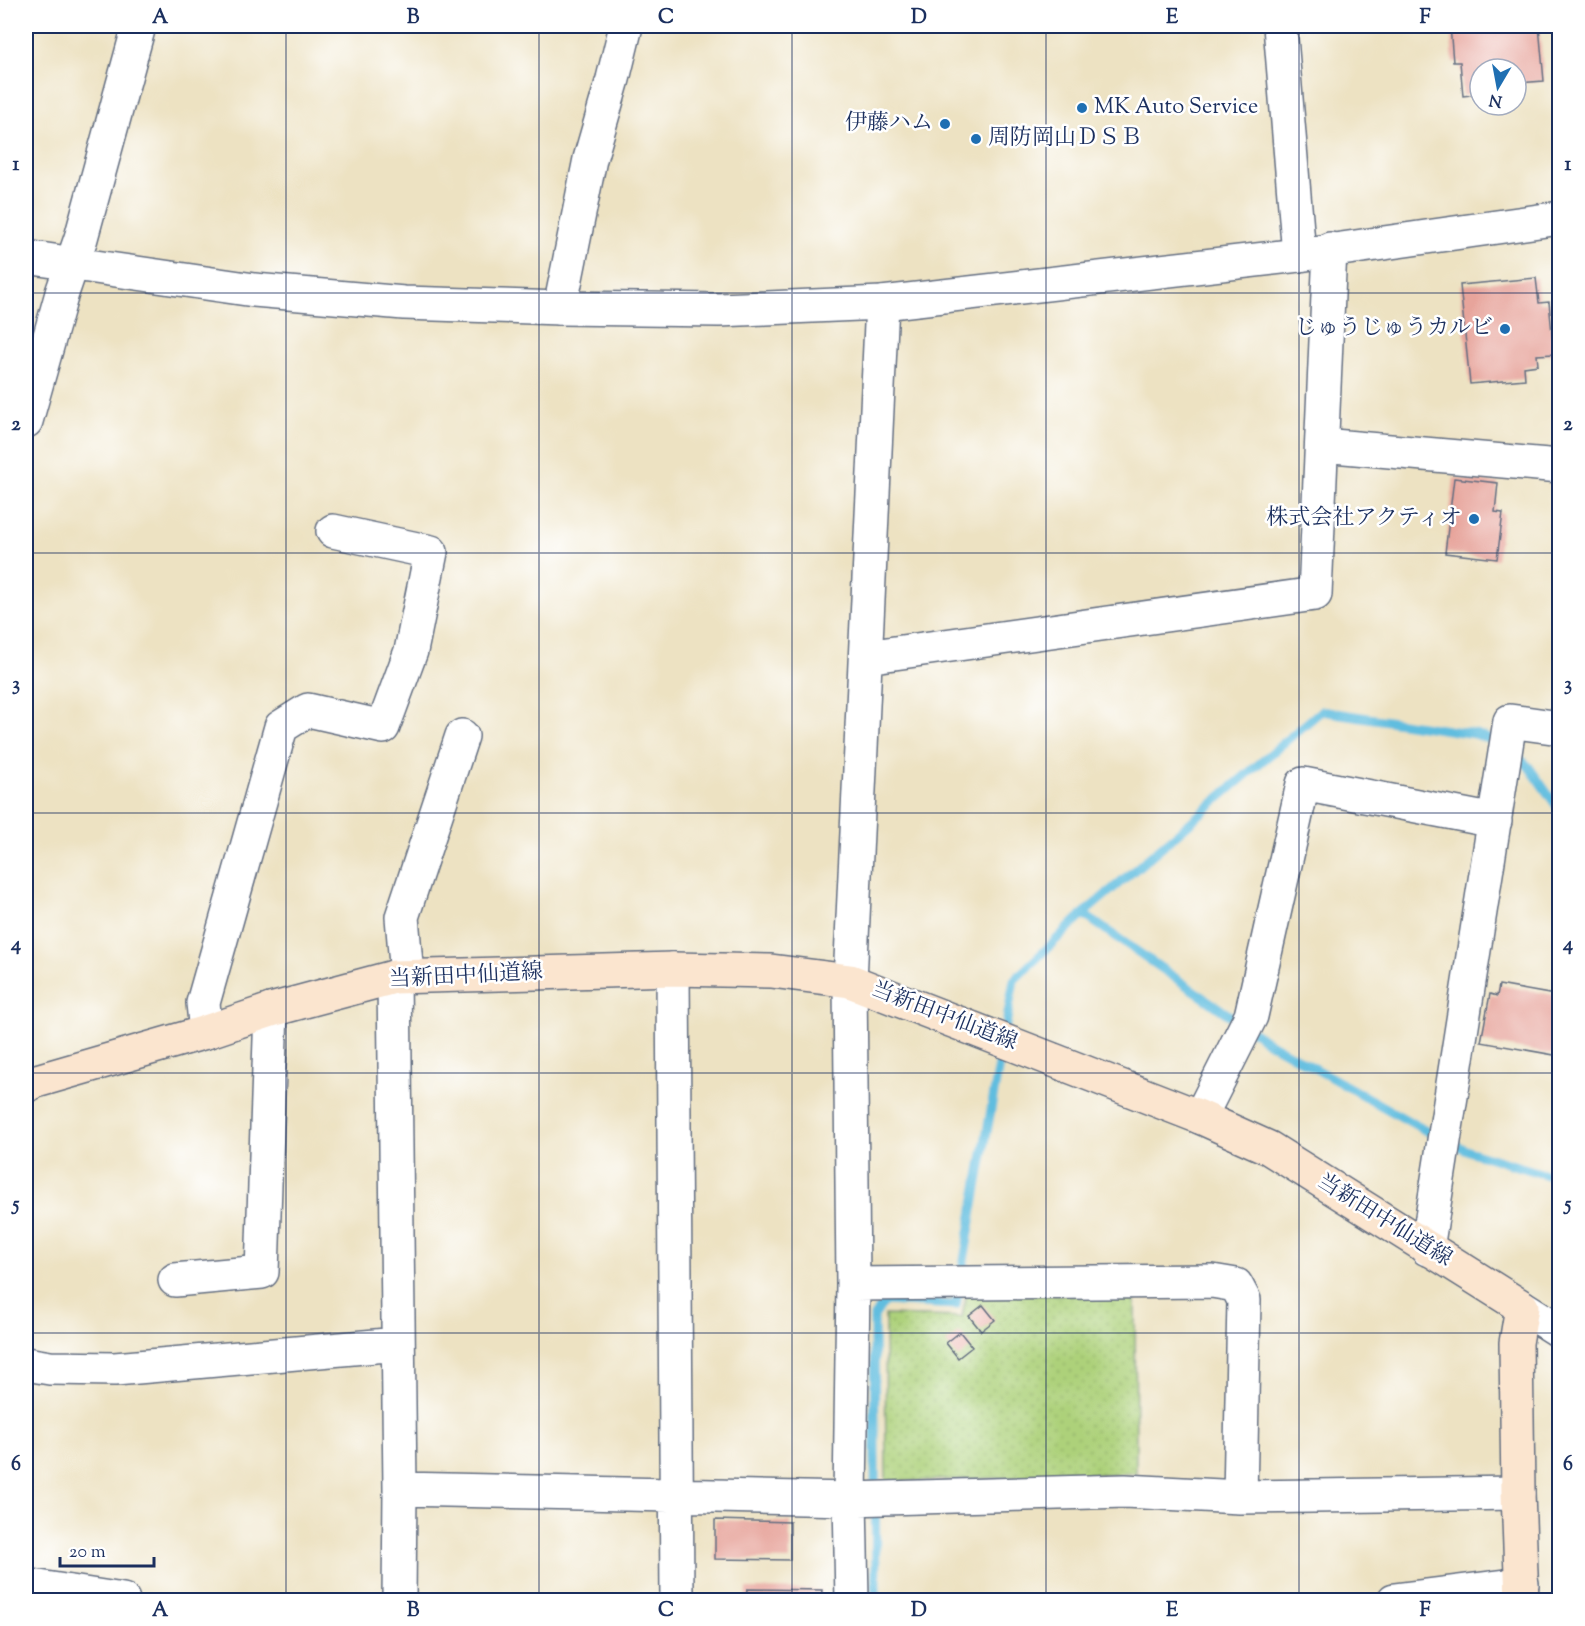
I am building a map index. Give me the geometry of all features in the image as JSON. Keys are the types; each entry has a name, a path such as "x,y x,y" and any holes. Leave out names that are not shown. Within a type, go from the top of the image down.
{"main road":[{"name":"当新田中仙道線","path":"26,1086 272,1010 400,977 673,969 771,971 850,981 1200,1117 1269,1148 1426,1249 1522,1307"},
{"path":"1522,1307 1516,1343 1522,1592"}],"street":[{"path":"26,421 62,293 73,265 139,26"},
{"path":"560,308 590,159 626,26"},
{"path":"866,657 1315,594 1322,445 1315,252 1280,26"},
{"path":"26,257 266,291 404,303 719,310 882,303 1315,252 1560,218"},
{"path":"852,1600 868,1498 853,1284 850,981 882,303"},
{"path":"1322,445 1560,466"},
{"path":"206,1032 203,1003 281,727 308,710 383,727 411,651 431,552 333,531"},
{"path":"1426,1249 1510,721 1560,728"},
{"path":"399,1600 398,1344 402,917 462,736"},
{"path":"1200,1117 1246,1026 1304,784 1495,821"},
{"path":"673,969 676,1600"},
{"path":"175,1280 262,1272 272,1010"},
{"path":"853,1284 1212,1281 1236,1285 1244,1300 1240,1497"},
{"path":"1522,1307 1560,1331"},
{"path":"26,1365 50,1368 115,1369 398,1344"},
{"path":"400,1489 868,1498 1125,1491 1240,1497 1518,1493"},
{"path":"26,1585 123,1600"},
{"path":"1394,1600 1522,1592"}],"green space":[{"path":"966,1294 1135,1295 1136,1473 886,1482 885,1315 962,1317"}],"building":[{"path":"1450,26 1539,26 1544,81 1528,82 1528,57 1468,57 1468,95 1463,96 1460,62 1453,62"},
{"path":"1536,278 1539,303 1549,302 1554,354 1537,355 1538,365 1524,367 1525,379 1470,384 1460,285"},
{"path":"1454,478 1498,483 1495,512 1503,513 1497,559 1445,553"},
{"path":"1499,985 1560,996 1560,1056 1481,1042 1490,994 1497,996"},
{"path":"983,1305 995,1320 981,1331 969,1316"},
{"path":"960,1332 972,1347 958,1358 946,1343"},
{"path":"715,1520 790,1522 790,1560 715,1559"},
{"path":"747,1589 822,1590 821,1600 746,1600"}],"waterway":[{"path":"1006,1025 1014,980 1083,914 1321,711 1475,734 1500,743"},
{"path":"1513,752 1529,767 1560,811"},
{"path":"1083,914 1268,1042 1430,1133 1471,1152 1560,1179"},
{"path":"876,1600 874,1316 885,1301 956,1305 1000,1059"}],"place":[{"name":"MK Auto Service","path":"1082,108"},
{"name":"伊藤ハム","path":"945,124"},
{"name":"周防岡山ＤＳＢ","path":"976,139"},
{"name":"じゅうじゅうカルビ","path":"1505,329"},
{"name":"株式会社アクティオ","path":"1474,519"}]}
